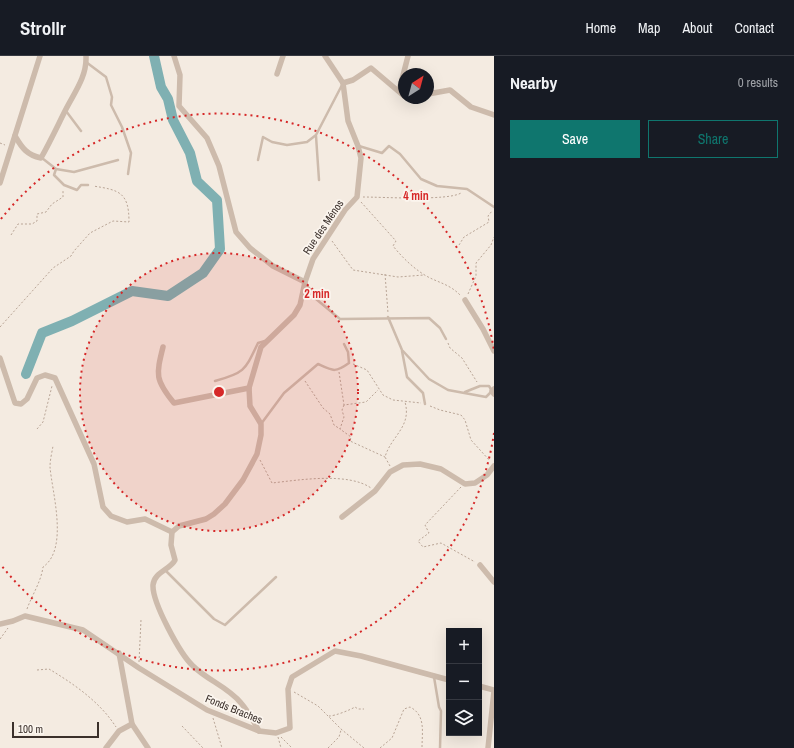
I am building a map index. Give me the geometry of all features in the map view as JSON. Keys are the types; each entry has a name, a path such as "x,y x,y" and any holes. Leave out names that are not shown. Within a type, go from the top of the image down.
{"street":[{"path":"0,183 40,56"},
{"path":"174,56 180,75 179,106 207,138 220,166 236,232 250,248 273,266 305,282"},
{"path":"277,74 283,56"},
{"path":"326,56 343,83 353,80 371,68 398,90"},
{"path":"405,68 408,56"},
{"path":"15,136 23,150 32,156 41,158 56,134 65,110 80,83 86,59"},
{"name":"Rue des Ménos","path":"260,424 250,406 249,388 261,347 294,315 300,304 305,282 313,260 345,210 357,197 361,158 348,121 343,83"},
{"path":"434,93 450,90 471,107 494,115"},
{"path":"465,300 483,329 494,351"},
{"path":"163,347 157,371 161,388 174,403 249,388"},
{"path":"0,358 16,403 21,404 27,399 37,378 45,375 55,378 94,464 103,507 112,516 127,522 145,519 172,532"},
{"path":"259,731 241,703 192,666 164,621 155,595 153,584 160,573 172,565 175,560 171,545 172,532 179,526 206,519 214,514 225,504 244,480 257,454 261,435 260,424"},
{"path":"342,517 375,491 390,472 403,465 420,464 441,469 465,484 475,483 487,475 494,465"},
{"path":"480,565 493,579"},
{"path":"0,624 25,616"},
{"name":"Fonds Braches","path":"25,616 83,630 139,668 207,710 259,731 276,733"},
{"path":"276,733 290,728 288,688 292,677 335,651 361,656 446,679"},
{"path":"119,653 132,724 148,748"},
{"path":"482,687 494,690 488,748"},
{"path":"106,748 119,731 132,724"}],"lane":[{"path":"86,59 106,77 112,97 111,104 122,127 131,153 128,174"},
{"path":"258,160 263,137 272,142 287,145 307,142 316,135 343,83"},
{"path":"65,110 81,132"},
{"path":"316,135 319,180"},
{"path":"358,146 382,153 389,146 400,154 421,179 437,186 467,189 494,208"},
{"path":"41,158 56,169 74,172 118,160"},
{"path":"56,169 54,175 64,185 77,190 81,185 88,185"},
{"path":"305,282 316,299 340,319 388,317 429,318 440,328 446,338"},
{"path":"388,317 402,350 407,377 423,393 425,404"},
{"path":"215,381 236,376 247,364 258,343 266,341"},
{"path":"260,424 284,393 318,364 332,371 339,370 349,363 348,352 344,344"},
{"path":"402,350 429,379 448,390 465,392 486,398 493,392 489,386 480,386 465,392"},
{"path":"165,570 214,619 225,625 276,577"},
{"path":"434,676 441,711 440,748"}],"path":[{"path":"11,235 18,224 32,224 37,221 37,214 46,212 52,204 62,197 64,185"},
{"path":"0,327 53,268 71,256 74,250 90,233 113,221 129,222 129,209 121,194 114,189 88,185"},
{"path":"357,197 455,197 467,189"},
{"path":"357,197 396,240 393,246 407,263 424,275 453,287 465,300 476,276 476,263 491,245 494,237"},
{"path":"459,245 464,237 489,222 488,216 494,208"},
{"path":"328,236 353,270 398,277 424,275"},
{"path":"385,274 388,317"},
{"path":"446,338 450,348 462,358 480,386"},
{"path":"349,363 367,370 383,395 394,400 425,404 440,410 461,415 466,420 471,440 494,465"},
{"path":"339,370 344,405 342,410 344,416 340,429"},
{"path":"303,377 323,408 330,414 334,425 351,437 350,441 385,457 390,465 390,472"},
{"path":"38,428 43,422 55,378"},
{"path":"344,405 366,402 379,389"},
{"path":"385,457 388,446 400,434 408,412 405,401"},
{"path":"25,616 33,592 42,578 43,567 49,562 56,542 57,509 50,466 53,446"},
{"path":"257,454 272,483 327,479 364,484 375,491"},
{"path":"465,484 425,525 429,533 418,541 423,547 441,543 480,565"},
{"path":"139,668 141,620"},
{"path":"0,639 13,621"},
{"path":"38,670 49,669 77,686 119,731"},
{"path":"288,688 318,706 341,729 364,748"},
{"path":"328,716 337,716 347,708 355,707 361,710 364,709"},
{"path":"380,748 392,738 404,709 410,707 419,713 422,721 422,748"},
{"path":"207,710 213,718 222,748"},
{"path":"182,726 204,748"},
{"path":"328,748 339,737 341,729"},
{"path":"276,733 281,748"},
{"path":"276,733 292,748"}],"waterway":[{"path":"26,374 42,333 72,321 132,291 168,296 203,273 220,249 217,200 197,181 190,153 173,120 168,99 161,87 154,56"}]}
